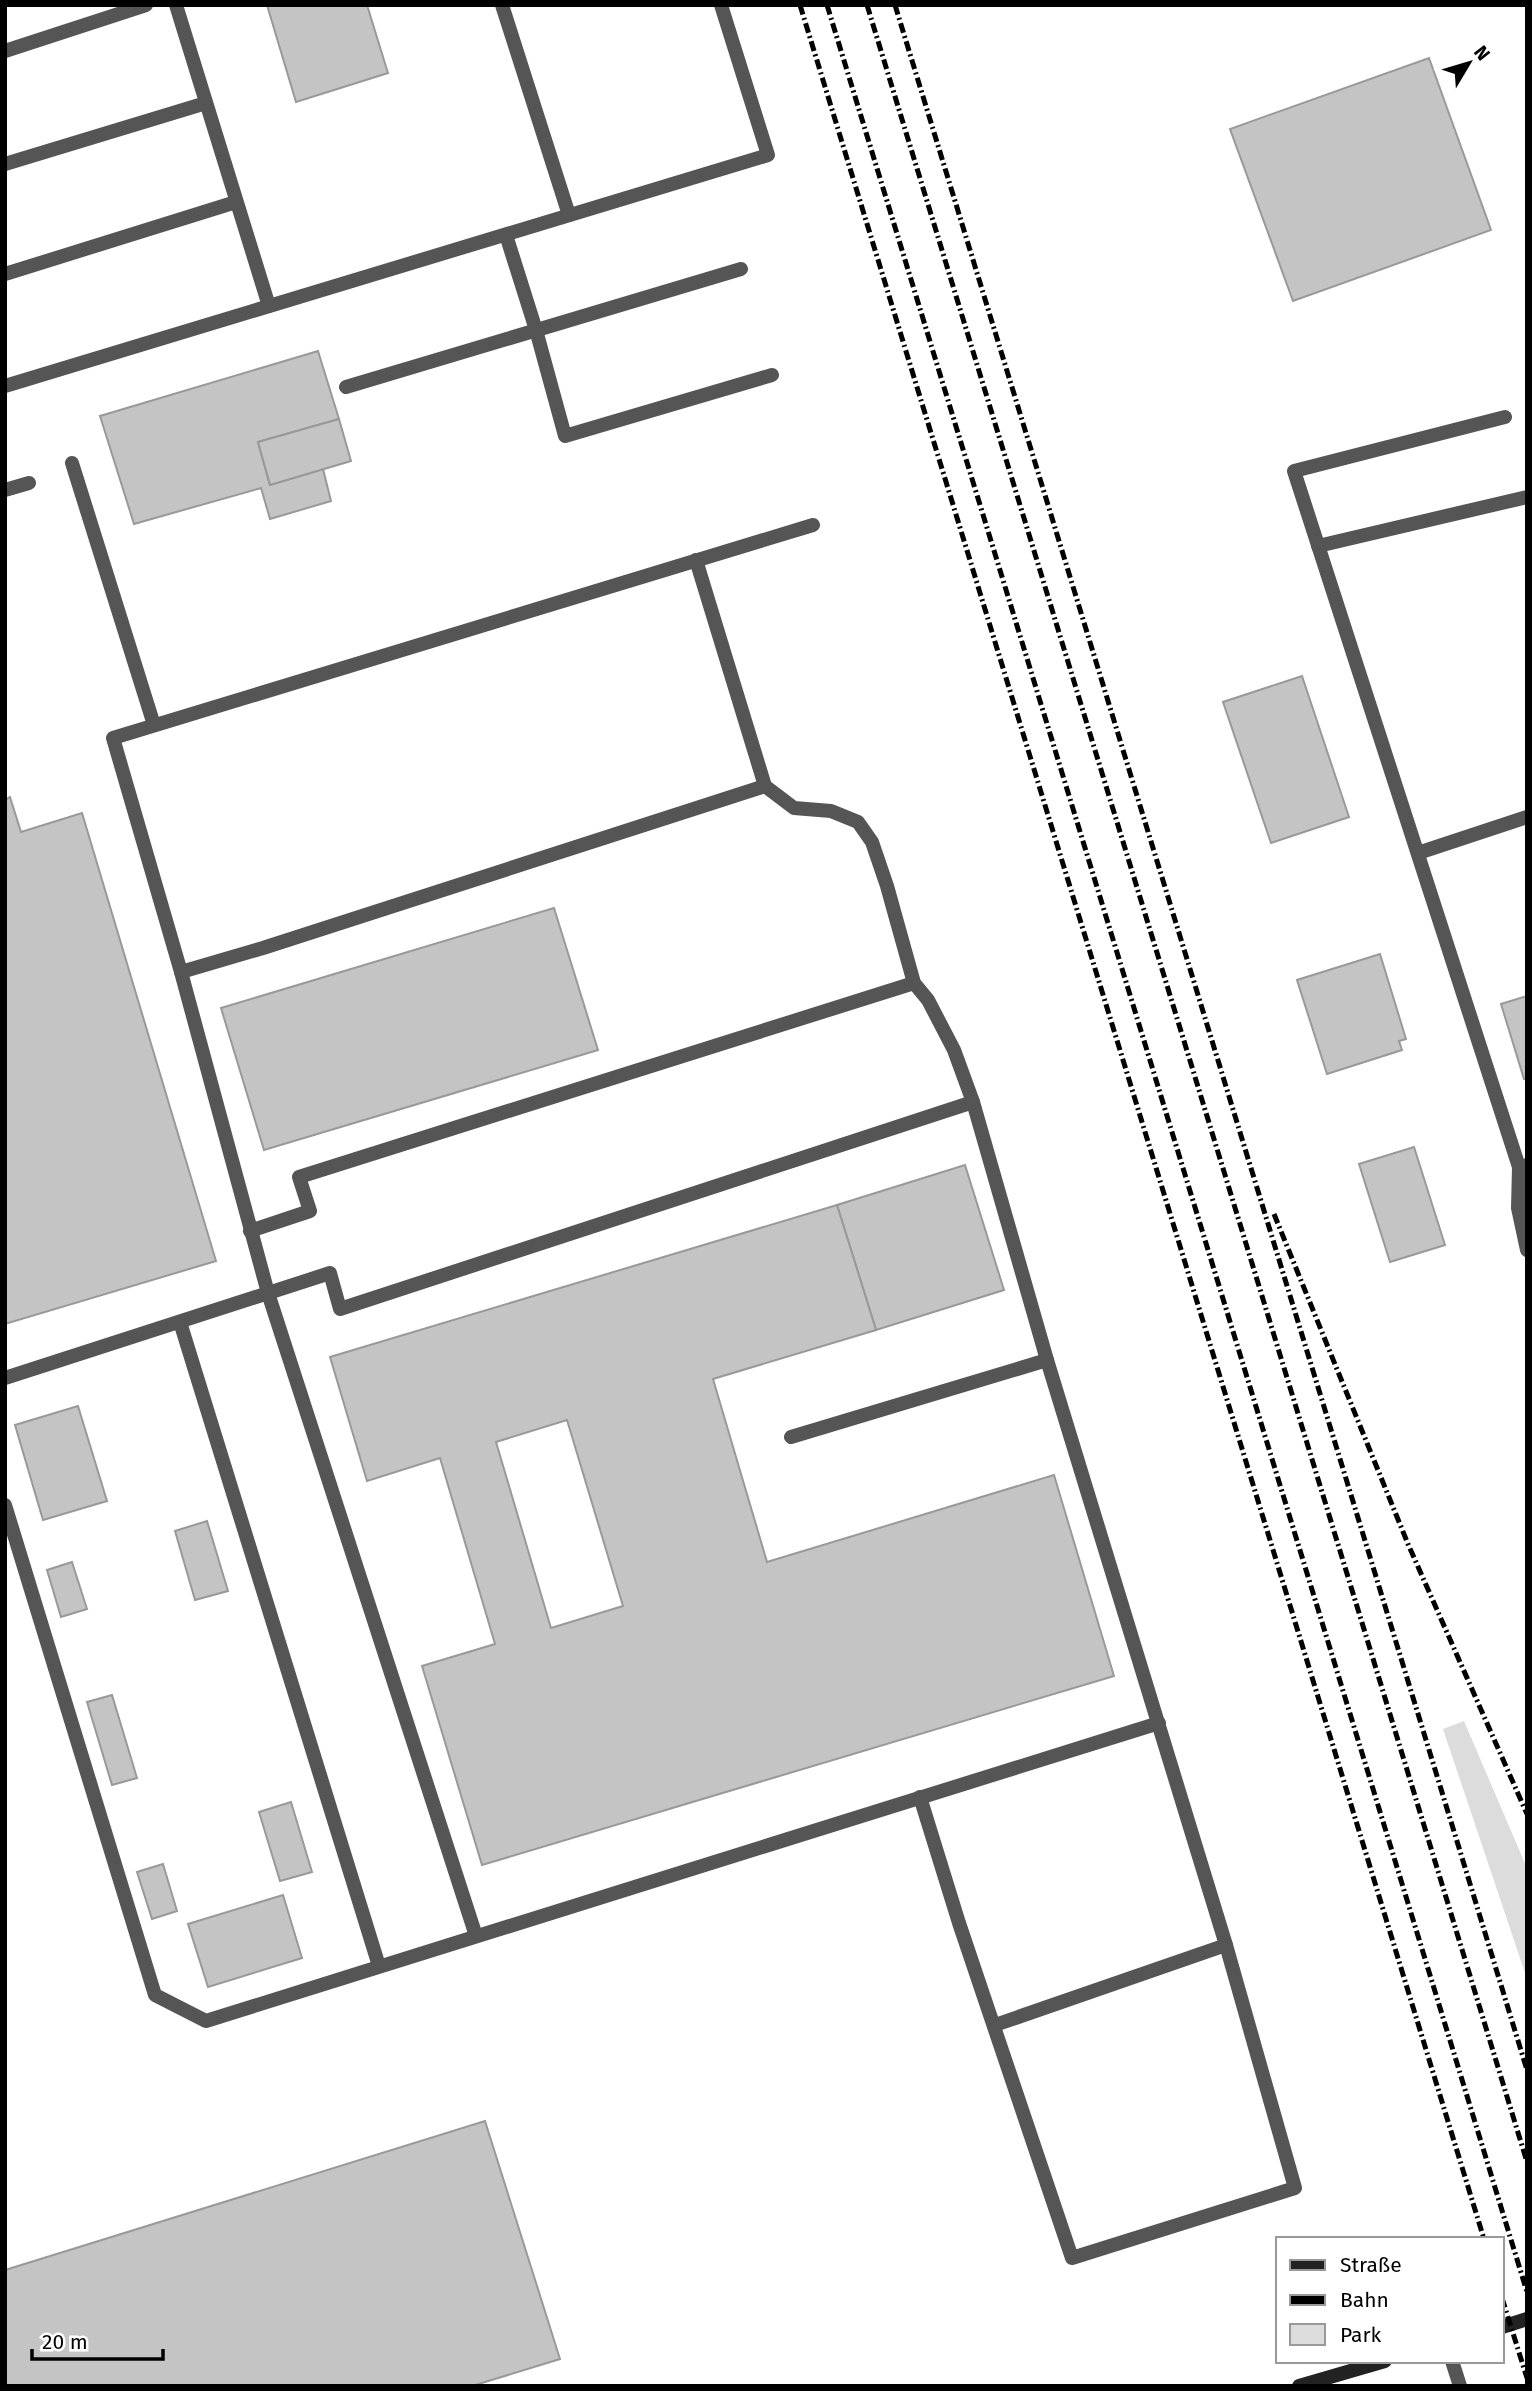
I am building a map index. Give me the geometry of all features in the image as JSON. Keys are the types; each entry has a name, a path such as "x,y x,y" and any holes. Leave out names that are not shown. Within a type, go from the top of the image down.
{"main road":[{"path":"1504,2326 1527,2319"},
{"path":"1299,2386 1378,2363"}],"street":[{"path":"5,51 146,5"},
{"path":"176,5 269,306"},
{"path":"502,5 569,215"},
{"path":"5,386 768,155 721,5"},
{"path":"5,164 206,103"},
{"path":"5,274 236,202"},
{"path":"506,234 565,436 772,375"},
{"path":"346,387 741,269"},
{"path":"1505,417 1294,471 1523,1166 1518,1208 1527,1250"},
{"path":"72,463 155,725"},
{"path":"5,490 29,483"},
{"path":"1318,546 1526,499"},
{"path":"476,1936 268,1293 181,972 113,738 813,525"},
{"path":"695,560 765,786 794,808 831,811 858,822 872,842 914,983 928,1000 954,1050 973,1102 1047,1360 1226,1945 1295,2188 1072,2258 959,1923 920,1797"},
{"path":"181,972 276,944 765,786"},
{"path":"1418,853 1527,817"},
{"path":"250,1231 310,1211 299,1177 914,983"},
{"path":"5,1378 330,1273 340,1309 973,1102"},
{"path":"180,1322 379,1966"},
{"path":"791,1437 1047,1360"},
{"path":"5,1505 155,1995 206,2021 1158,1723"},
{"path":"995,2025 1226,1945"},
{"path":"1453,2363 1460,2386"}],"green space":[{"path":"1464,1721 1527,1868 1527,1979 1443,1729"}],"building":[{"path":"267,5 367,5 388,73 296,102"},
{"path":"1429,58 1491,230 1293,301 1230,129"},
{"path":"318,351 339,419 258,442 270,485 323,469 331,501 270,519 261,488 134,524 100,416"},
{"path":"339,419 351,461 270,485 258,442"},
{"path":"1302,676 1349,817 1271,843 1223,702"},
{"path":"10,797 21,832 82,813 216,1261 5,1324 5,800"},
{"path":"554,908 598,1050 264,1150 221,1008"},
{"path":"1380,954 1406,1039 1399,1041 1402,1050 1327,1074 1297,980"},
{"path":"1527,996 1527,1078 1524,1079 1501,1004"},
{"path":"1414,1147 1445,1245 1390,1262 1359,1164"},
{"path":"965,1165 1004,1290 876,1330 837,1205"},
{"path":"837,1205 876,1330 713,1379 767,1562 1054,1475 1114,1676 482,1865 422,1666 495,1644 440,1458 367,1481 330,1357","holes":["567,1420 623,1606 551,1628 496,1442"]},
{"path":"78,1406 107,1501 43,1520 15,1425"},
{"path":"207,1521 228,1591 195,1600 175,1531"},
{"path":"72,1562 87,1609 61,1617 47,1570"},
{"path":"112,1695 137,1778 112,1785 87,1702"},
{"path":"291,1802 312,1872 280,1881 259,1812"},
{"path":"163,1864 177,1911 152,1919 137,1872"},
{"path":"283,1895 302,1958 208,1987 188,1924"},
{"path":"485,2121 560,2359 472,2386 5,2386 5,2270"}],"railway":[{"path":"800,5 1483,2237"},
{"path":"827,5 1527,2292"},
{"path":"867,5 1527,2162"},
{"path":"895,5 1527,2070"},
{"path":"1274,1214 1408,1544 1527,1814"},
{"path":"1504,2304 1527,2378"}]}
